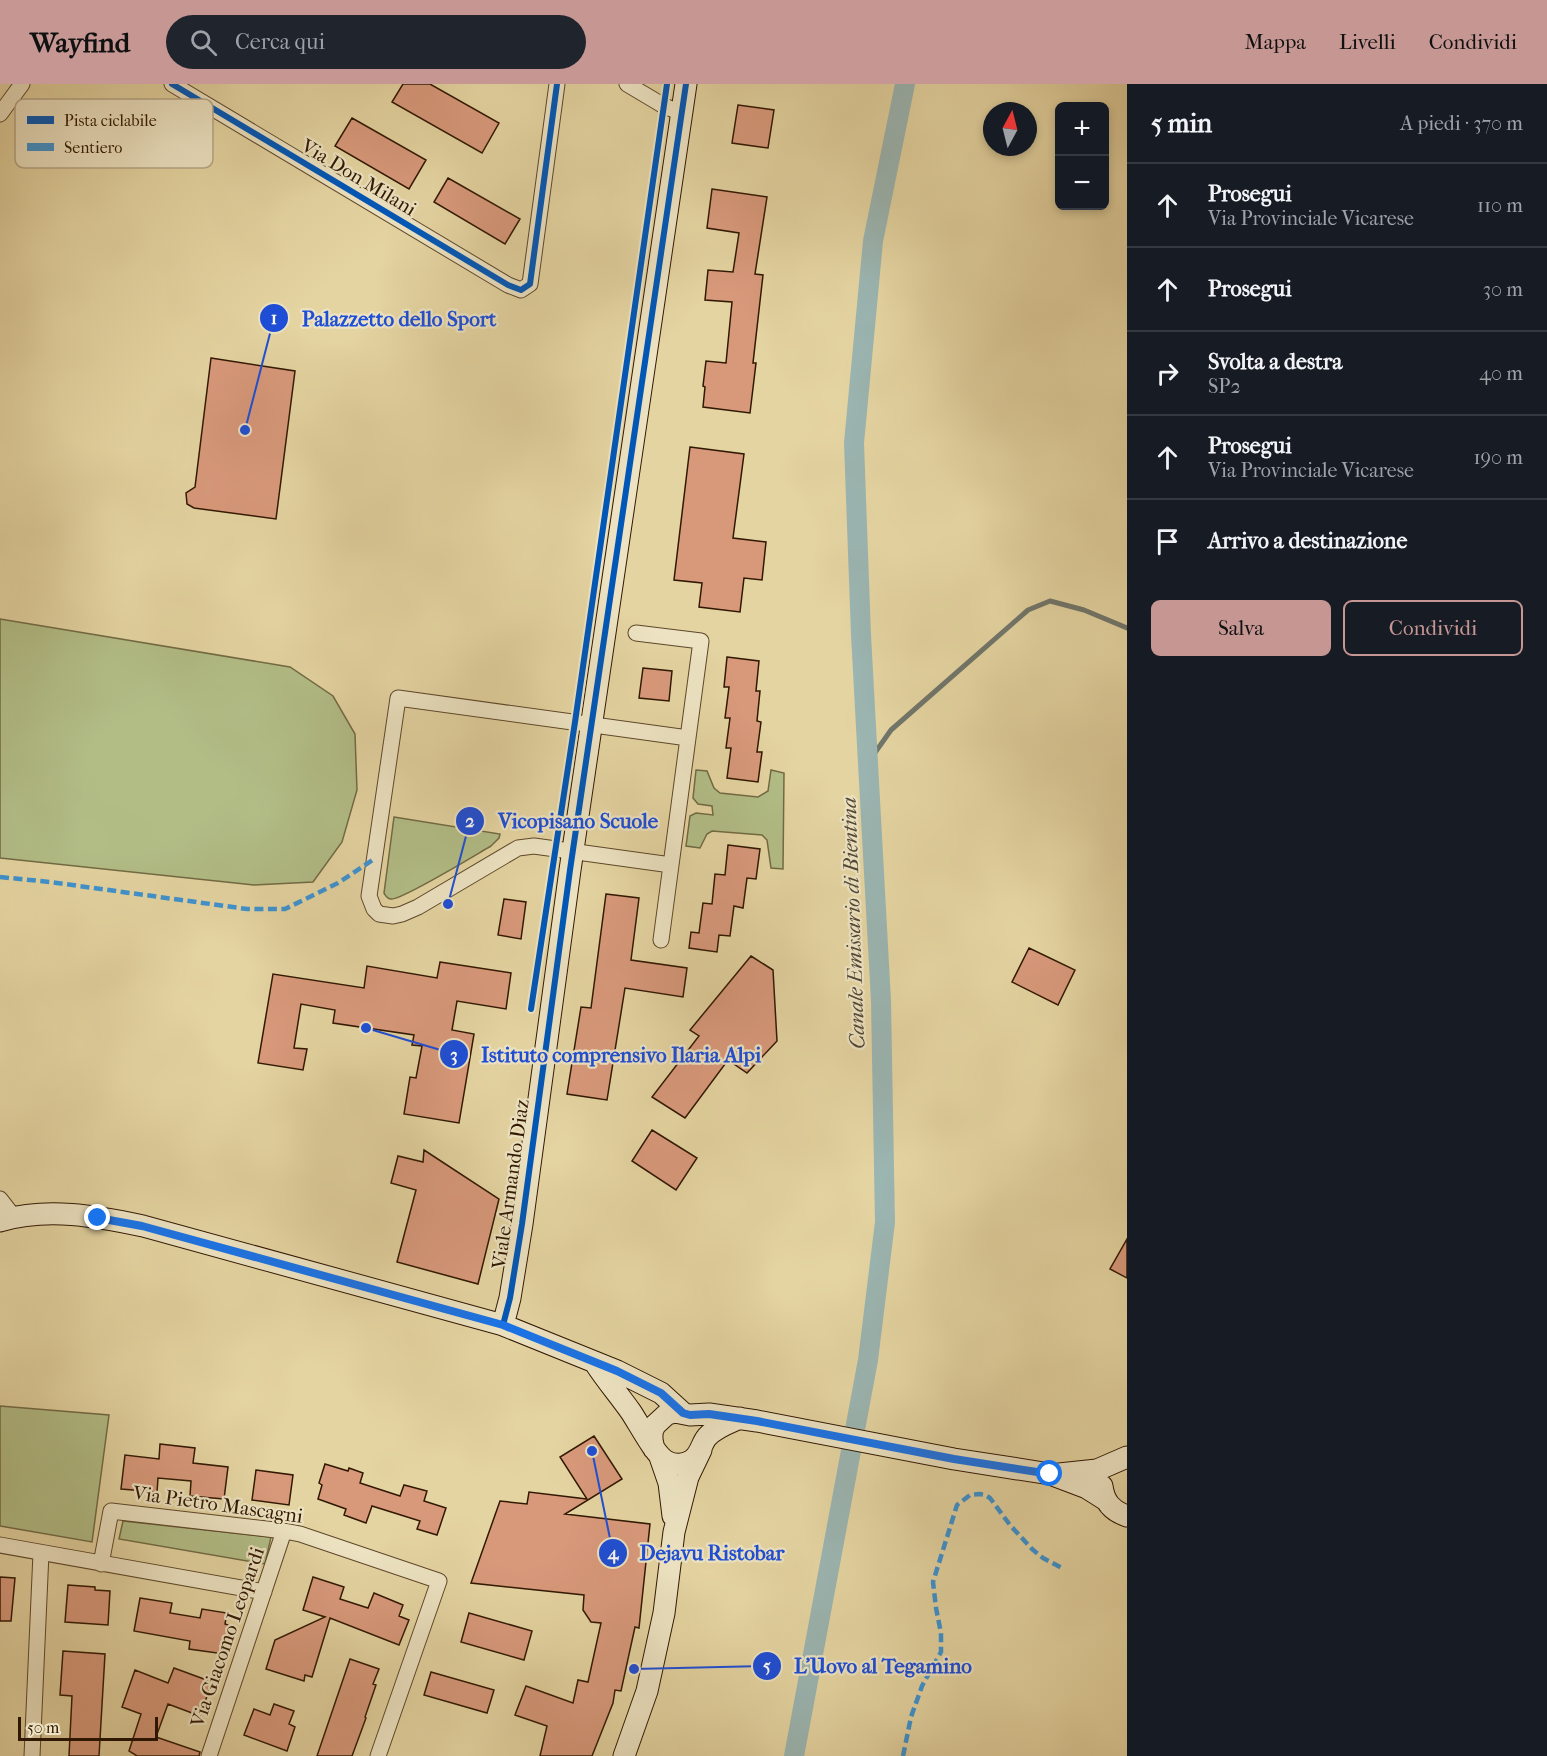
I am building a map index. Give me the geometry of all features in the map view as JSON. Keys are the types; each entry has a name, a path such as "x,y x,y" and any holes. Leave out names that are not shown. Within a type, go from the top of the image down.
{"main road":[{"name":"Viale Armando Diaz","path":"503,1325 510,1298 522,1224 573,852 686,84"},
{"path":"7,1219 65,1214 116,1220 503,1325 617,1371 669,1399 702,1426 703,1446 692,1460 672,1464 657,1453 595,1363"},
{"path":"674,1532 669,1483 652,1440 656,1425 667,1414 709,1414 748,1420 954,1459 1050,1474 1084,1473 1119,1460"},
{"path":"624,1756 642,1708 658,1643 674,1532 688,1477 707,1437 719,1428 748,1420"},
{"path":"1106,1500 1102,1487 1103,1479 1106,1470 1119,1460"},
{"path":"1050,1474 1087,1488 1106,1500 1113,1509 1127,1516"}],"street":[{"path":"0,114 22,84"},
{"name":"Via Don Milani","path":"172,84 197,99"},
{"name":"Via Don Milani","path":"213,109 508,285 521,290 530,284 557,84"},
{"path":"627,84 664,106 682,113"},
{"path":"636,633 700,641 661,940"},
{"path":"671,866 534,846 518,848 418,907 402,914 393,916 379,914 371,904 369,896 398,698 688,738"},
{"path":"0,1199 7,1219"},
{"name":"Via Pietro Mascagni","path":"101,1564 111,1510 300,1534 439,1581 378,1756"},
{"name":"Via Giacomo Leopardi","path":"208,1756 284,1531"},
{"path":"0,1545 264,1592"},
{"path":"32,1756 41,1553"}],"green space":[{"path":"0,619 290,667 333,696 355,734 357,790 342,842 313,882 254,885 0,858"},
{"path":"696,770 707,771 714,788 720,793 758,797 768,791 771,770 784,773 783,869 771,868 767,840 762,835 712,831 707,834 700,848 686,846 690,816 696,813 713,815 712,806 698,804 693,798"},
{"path":"394,817 500,834 491,846 471,858 409,892 390,899 384,893"},
{"path":"0,1406 109,1415 92,1542 0,1526"},
{"path":"123,1521 271,1537 265,1564 119,1539"}],"building":[{"path":"403,84 430,84 499,123 482,153 392,102"},
{"path":"738,105 774,110 768,148 732,143"},
{"path":"352,118 426,160 409,189 335,146"},
{"path":"448,178 520,219 505,244 434,202"},
{"path":"712,189 767,197 755,274 763,275 750,413 703,407 706,361 726,363 732,302 705,300 708,270 733,272 739,233 707,228"},
{"path":"211,358 295,371 276,519 194,508 187,504 186,493 195,487"},
{"path":"690,447 744,454 733,538 766,542 762,580 744,578 740,612 699,607 702,583 674,580"},
{"path":"727,657 759,661 756,691 760,691 757,721 761,722 757,752 762,752 758,782 727,778 731,748 726,748 730,718 725,718 729,687 724,687"},
{"path":"643,668 672,671 669,701 639,698"},
{"path":"728,845 760,849 756,879 747,878 743,908 734,906 730,936 719,935 717,952 689,948 691,932 699,933 703,903 712,904 715,874 725,875"},
{"path":"606,894 639,898 631,960 687,968 683,997 625,988 607,1100 567,1094 581,1007 591,1008"},
{"path":"504,899 526,902 521,939 498,935"},
{"path":"1029,948 1075,970 1058,1005 1012,982"},
{"path":"751,956 773,970 777,1041 747,1073 728,1060 685,1118 652,1097 699,1036 690,1030"},
{"path":"440,962 511,973 506,1009 457,1001 452,1030 474,1034 459,1123 404,1114 410,1077 416,1078 422,1046 412,1045 414,1035 333,1023 335,1010 301,1004 294,1048 307,1049 303,1070 258,1063 273,974 364,988 367,966 437,978"},
{"path":"652,1130 697,1158 676,1190 632,1161"},
{"path":"424,1150 499,1199 478,1284 397,1262 416,1190 391,1183 398,1156 423,1162"},
{"path":"1127,1239 1127,1278 1110,1269"},
{"path":"594,1436 622,1479 565,1514 650,1524 639,1628 635,1627 621,1691 615,1690 613,1703 592,1756 540,1756 547,1726 515,1715 526,1686 573,1703 578,1680 588,1682 601,1623 591,1622 583,1610 584,1595 471,1583 500,1501 527,1504 529,1492 587,1499 560,1457"},
{"path":"160,1444 195,1448 193,1463 228,1467 224,1499 190,1496 191,1481 158,1478 157,1492 121,1489 125,1455 159,1459"},
{"path":"325,1464 363,1473 360,1483 400,1496 404,1485 427,1491 424,1501 446,1508 437,1535 417,1529 420,1521 372,1506 366,1523 344,1515 346,1509 318,1499 322,1485 319,1483"},
{"path":"256,1470 293,1475 289,1505 252,1500"},
{"path":"0,1577 15,1578 11,1621 0,1621"},
{"path":"313,1577 344,1587 340,1599 368,1608 374,1593 403,1605 399,1616 409,1620 399,1645 330,1618 312,1677 305,1675 304,1681 266,1669 275,1640 325,1617 303,1610"},
{"path":"68,1585 95,1587 95,1590 110,1591 108,1625 65,1622"},
{"path":"140,1598 172,1603 170,1613 200,1618 202,1609 227,1613 225,1624 228,1625 224,1654 189,1649 190,1641 134,1631"},
{"path":"469,1613 532,1631 524,1660 461,1642"},
{"path":"63,1651 105,1654 99,1756 69,1756 72,1696 60,1695"},
{"path":"350,1659 379,1669 373,1684 376,1685 366,1718 352,1756 317,1756"},
{"path":"174,1668 212,1682 200,1716 168,1704 156,1737 200,1752 199,1756 137,1756 129,1751 141,1714 122,1707 135,1670 168,1683"},
{"path":"431,1672 494,1690 487,1713 424,1695"},
{"path":"274,1704 294,1711 289,1724 295,1727 287,1751 244,1735 254,1709 270,1715"}],"waterway":[{"name":"Canale Emissario di Bientina","path":"794,1756 868,1360 885,1222 881,1001 861,635 854,443 873,241 905,84"},
{"path":"867,764 891,730 1028,610 1050,601 1084,610 1127,628"}],"marked path":[{"path":"0,877 247,909 285,909 338,883 374,859"},
{"path":"903,1756 911,1717 922,1686 941,1652 941,1633 933,1582 957,1505 970,1495 985,1495 990,1498 1032,1549 1043,1558 1064,1569"}],"cycle path":[{"path":"172,84 197,99"},
{"path":"213,109 508,285 521,290 530,284 557,84"},
{"path":"531,1009 667,84"},
{"path":"503,1325 510,1298 522,1224 570,870 686,84"}],"place":[{"name":"Palazzetto dello Sport","path":"245,430"},
{"name":"Vicopisano Scuole","path":"448,904"},
{"name":"Istituto comprensivo Ilaria Alpi","path":"366,1028"},
{"name":"Dejavu Ristobar","path":"592,1451"},
{"name":"L'Uovo al Tegamino","path":"634,1669"}],"route":[{"path":"98,1218 142,1226 503,1325 617,1371 661,1393 683,1413 690,1415 709,1414 757,1421 954,1459 1050,1474"}]}
